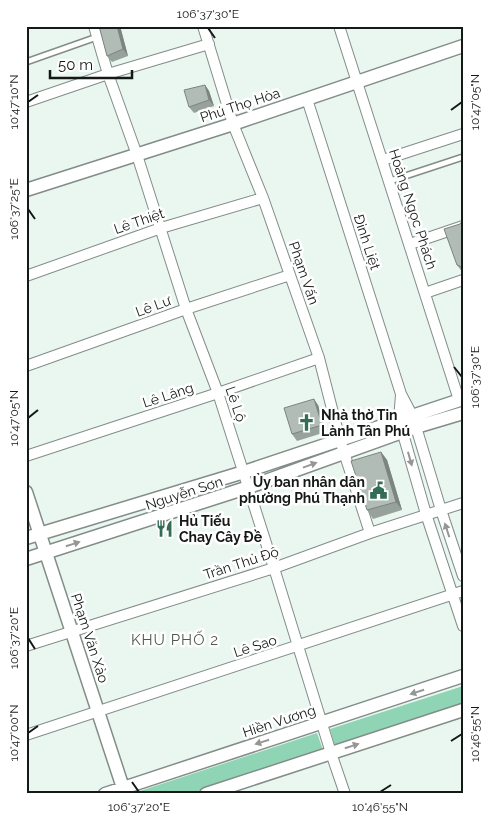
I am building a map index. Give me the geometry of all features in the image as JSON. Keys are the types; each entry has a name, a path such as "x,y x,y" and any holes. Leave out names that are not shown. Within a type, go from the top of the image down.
{"street":[{"name":"Lê Lộ","path":"94,26 108,74 137,155 186,308 218,393 249,487 345,794"},
{"name":"Phạm Vấn","path":"203,26 234,124 263,198 319,358 340,440 370,532"},
{"name":"Hoàng Ngọc Phách","path":"339,26 461,400"},
{"path":"26,102 108,74 209,44"},
{"name":"Phú Thọ Hòa","path":"26,190 234,124 463,46"},
{"name":"Đinh Liệt","path":"307,99 401,394 414,421 463,576"},
{"path":"383,160 463,134"},
{"name":"Lê Thiệt","path":"26,276 161,228 263,198"},
{"path":"410,244 463,226"},
{"name":"Lê Lư","path":"26,366 186,308 290,275"},
{"path":"425,293 463,280"},
{"name":"Lê Lăng","path":"26,456 319,358"},
{"name":"Đinh Liệt","path":"401,394 401,426 426,514 463,626"},
{"name":"Nguyễn Sơn","path":"26,559 249,487 345,452 461,400"},
{"name":"Nguyễn Sơn","path":"414,421 463,413"},
{"name":"Nguyễn Sơn","path":"26,538 244,472 340,440 401,426"},
{"name":"Phạm Văn Xảo","path":"26,492 124,791"},
{"name":"Trần Thủ Độ","path":"26,646 274,568 370,532 463,503"},
{"name":"Lê Sao","path":"26,735 463,591"},
{"name":"Hiền Vương","path":"105,794 124,791 463,676"},
{"path":"206,794 463,710"}],"lane":[{"path":"26,62 97,37"},
{"path":"390,181 463,157"}],"green space":[{"path":"463,686 463,704 335,746 330,729"},
{"path":"317,733 323,750 189,794 138,794 137,792"}],"building":[{"path":"99,26 117,26 123,49 107,56"},
{"path":"205,85 209,100 189,107 184,90"},
{"path":"463,220 462,267 457,265 444,229 460,224"},
{"name":"Nhà thờ Tin Lành Tân Phú","path":"314,399 322,425 292,434 284,408"},
{"name":"Ủy ban nhân dân phường Phú Thạnh","path":"381,452 396,502 367,510 351,461"}],"place":[{"name":"Nhà thờ Tin Lành Tân Phú","path":"307,423"},
{"name":"Ủy ban nhân dân phường Phú Thạnh","path":"379,490"},
{"name":"Hủ Tiếu Chay Cây Đề","path":"165,529"}],"district":[{"name":"KHU PHỐ 2","path":"175,640"}]}
